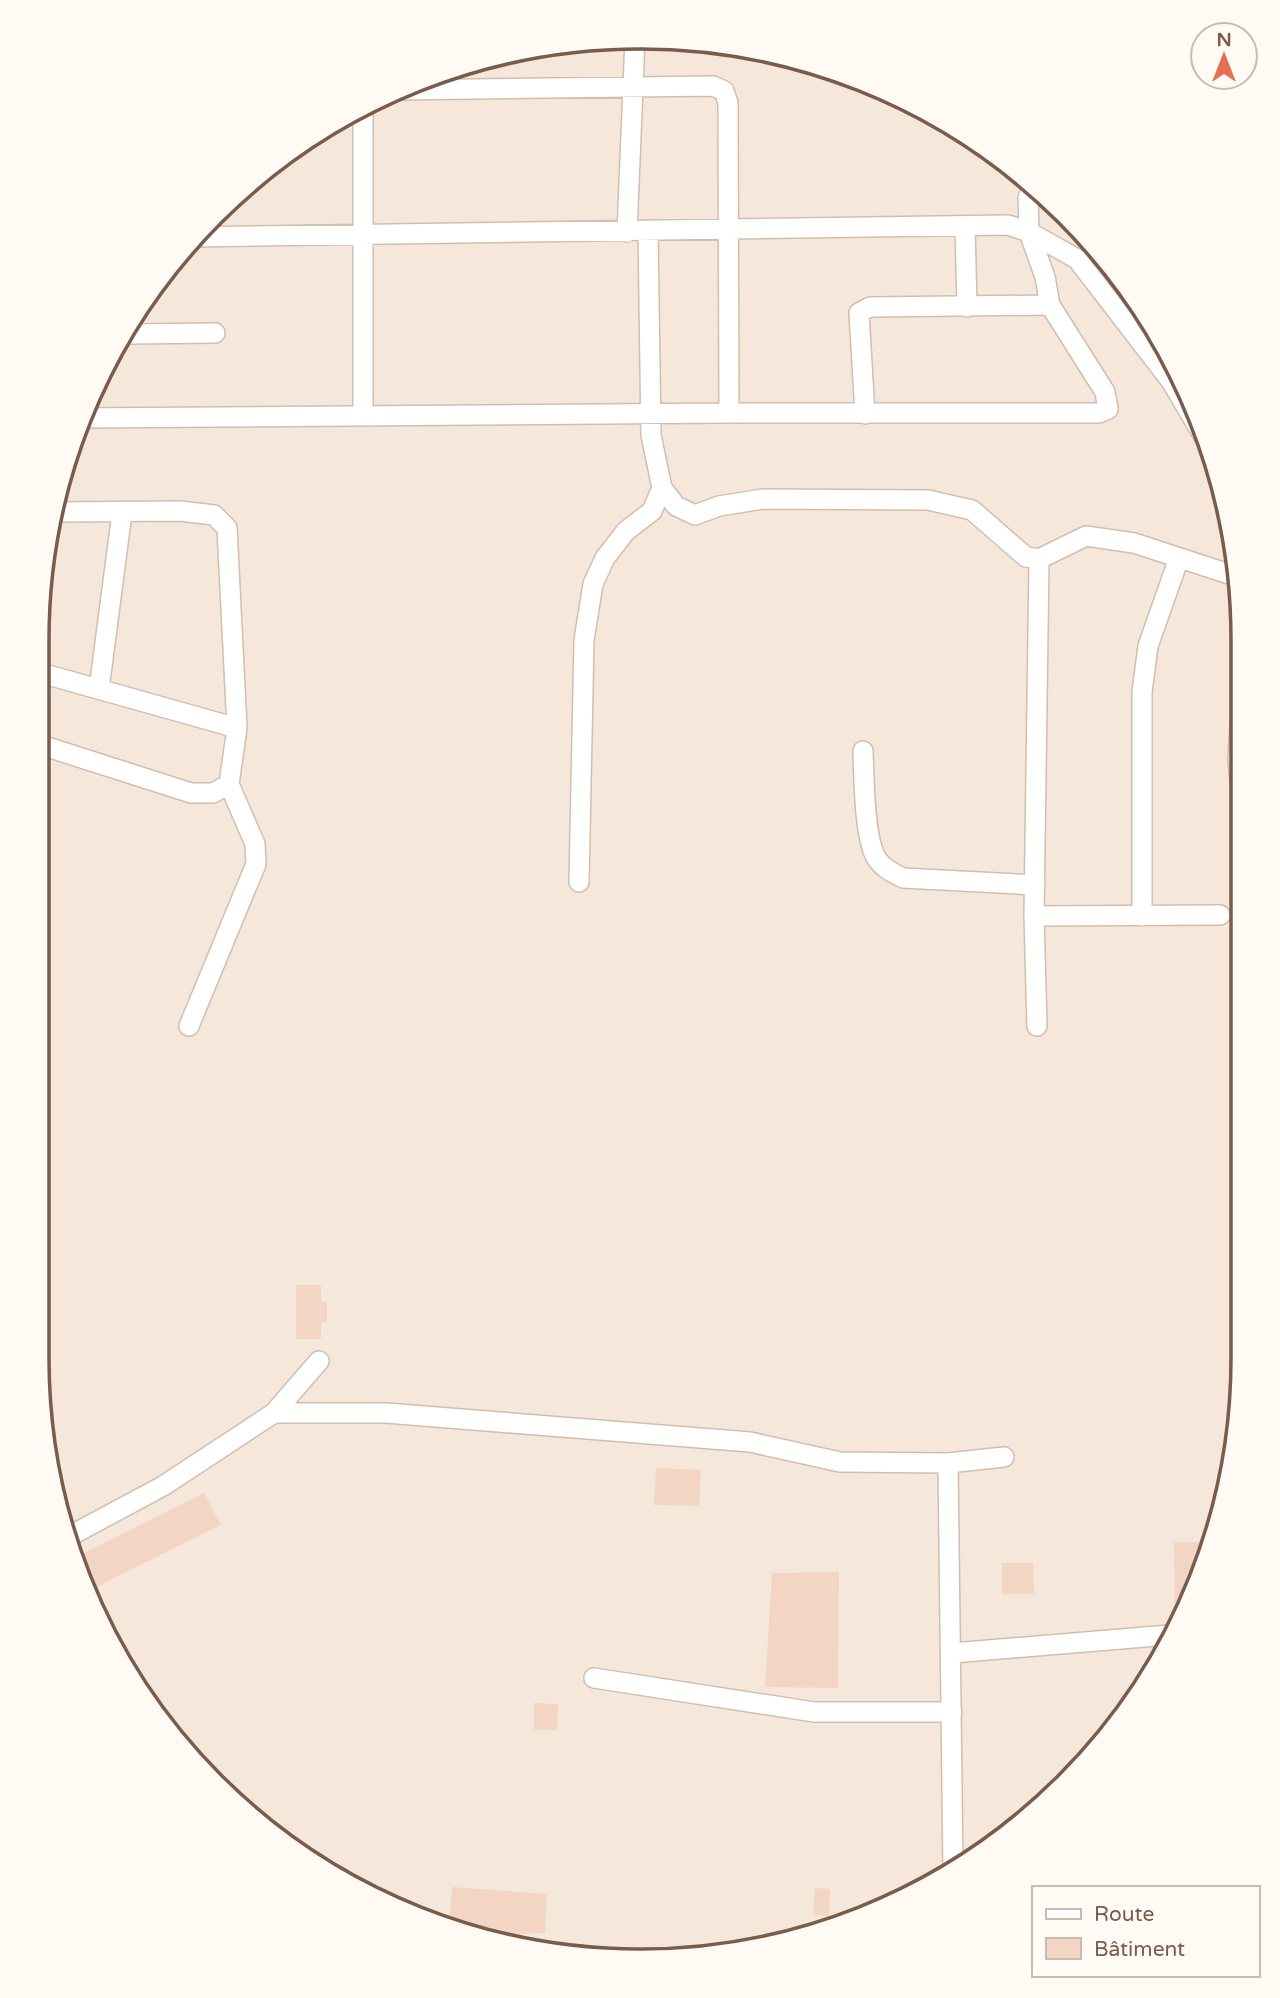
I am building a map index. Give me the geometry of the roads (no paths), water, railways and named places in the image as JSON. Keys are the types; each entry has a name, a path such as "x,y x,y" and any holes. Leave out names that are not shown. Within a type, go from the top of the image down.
{"street":[{"path":"627,232 634,49"},
{"path":"426,89 632,85 713,86 724,91 728,103 731,230 729,413"},
{"path":"363,119 363,416"},
{"path":"92,418 1100,413 1108,409 1105,392 1051,305 1045,277 1029,232 1029,195"},
{"path":"208,237 1008,225 1029,232 1077,259 1156,352"},
{"path":"965,226 967,307"},
{"path":"648,232 649,415 662,488 676,506 695,515 719,506 763,499 928,500 972,510 1026,557 1039,559 1086,536 1134,543 1227,573"},
{"path":"865,414 859,313 870,307 1051,305"},
{"path":"135,334 215,333"},
{"path":"579,883 584,640 593,584 605,558 626,531 652,511 662,488"},
{"path":"63,512 180,511 214,515 227,528 237,728 229,783 256,844 256,864 189,1026"},
{"path":"99,689 122,513"},
{"path":"1142,916 1142,692 1148,646 1180,558"},
{"path":"1037,1026 1034,916 1039,559"},
{"path":"49,675 237,728"},
{"path":"49,748 191,793 213,793 229,783"},
{"path":"863,751 867,822 876,858 888,871 903,878 1035,885"},
{"path":"1034,916 1220,915"},
{"path":"76,1533 163,1486 274,1413 319,1360"},
{"path":"274,1413 386,1413 750,1442 840,1462 948,1463 1004,1457"},
{"path":"948,1463 953,1859"},
{"path":"952,1653 1161,1636"},
{"path":"594,1678 814,1712 952,1712"}]}
